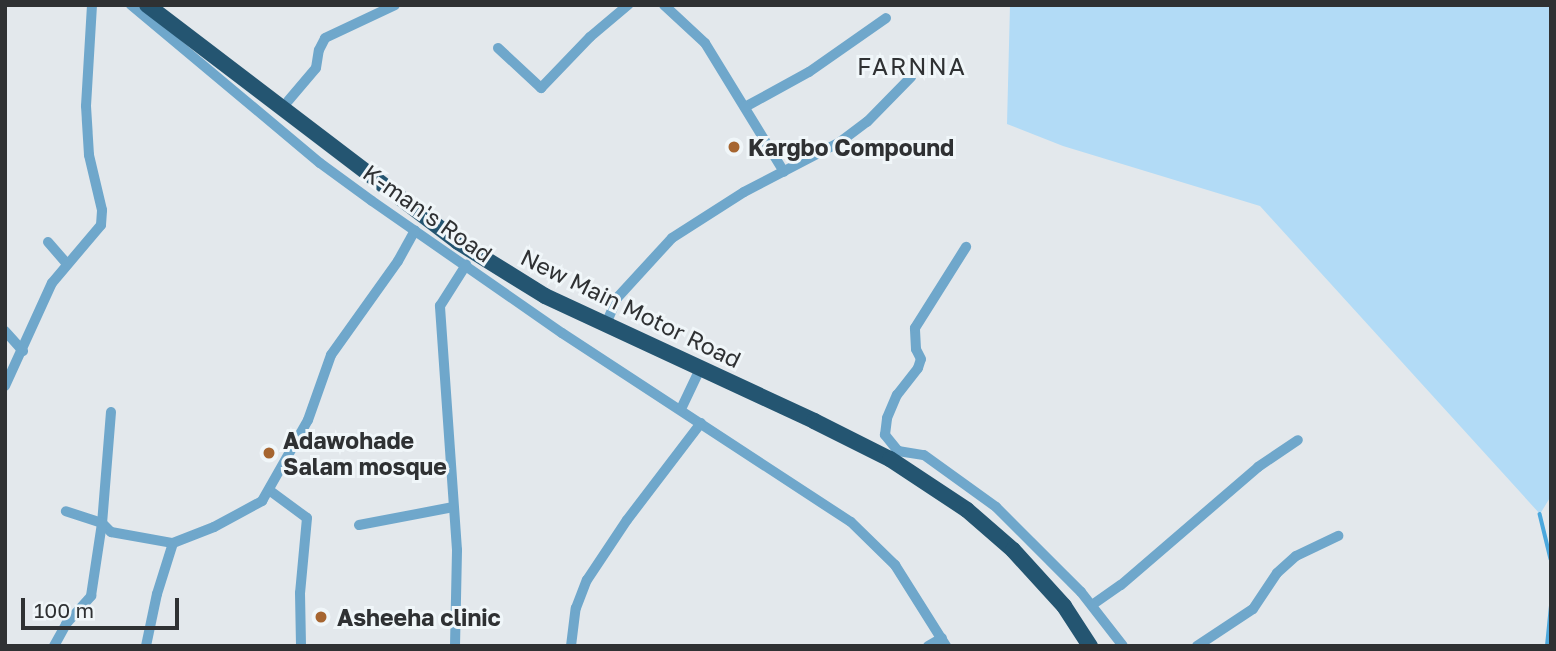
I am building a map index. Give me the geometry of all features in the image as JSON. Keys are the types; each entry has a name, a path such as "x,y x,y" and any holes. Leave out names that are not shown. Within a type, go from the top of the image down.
{"highway":[{"name":"New Main Motor Road","path":"147,5 197,51 480,256 545,296 890,459 967,510 1013,550 1064,606 1090,646"},
{"name":"New Main Motor Road","path":"161,5 278,110 463,236 550,287 609,317 896,452 973,502 1020,542 1072,598 1102,646"}],"street":[{"path":"5,386 52,283 101,225 102,218 89,155 86,106 92,5"},
{"path":"131,5 197,51"},
{"path":"278,110 316,68 319,50 325,37 395,5"},
{"path":"498,48 541,88 590,37 628,5"},
{"path":"664,5 705,43 784,172"},
{"path":"745,107 809,72 886,18"},
{"path":"609,317 617,298 673,238 744,192 851,134 911,77"},
{"name":"K-man's Road","path":"278,110 320,163 562,333 851,522 895,565 944,642"},
{"path":"66,511 102,523 111,532 173,543 214,527 262,501 308,419 331,355 398,261 415,230"},
{"path":"48,242 67,264"},
{"path":"966,247 915,328 916,349 921,359 918,368 897,394 887,418 886,435 896,452 924,455 996,508 1092,605 1123,646"},
{"name":"K-man's Road","path":"455,646 458,586 440,306 466,265"},
{"path":"5,331 23,351"},
{"path":"681,409 700,369"},
{"path":"54,646 66,624 91,596 102,523 111,412"},
{"path":"571,646 576,608 587,580 626,520 701,423"},
{"path":"1092,605 1121,585 1258,467 1298,440"},
{"path":"269,490 307,518 300,593 301,646"},
{"path":"359,525 453,507"},
{"path":"1196,646 1253,609 1277,573 1297,556 1338,536"},
{"path":"146,646 157,593 173,543"},
{"path":"928,646 944,642"}],"shaded area":[{"path":"1010,5 1551,5 1551,496 1540,514 1260,206 1063,146 1007,124"}],"waterway":[{"path":"1540,514 1551,559"},
{"path":"1547,646 1551,606"}],"place":[{"name":"Kargbo Compound","path":"734,147"},
{"name":"Adawohade Salam mosque","path":"269,453"},
{"name":"Asheeha clinic","path":"321,617"}],"district":[{"name":"FARNNA","path":"912,66"}]}
